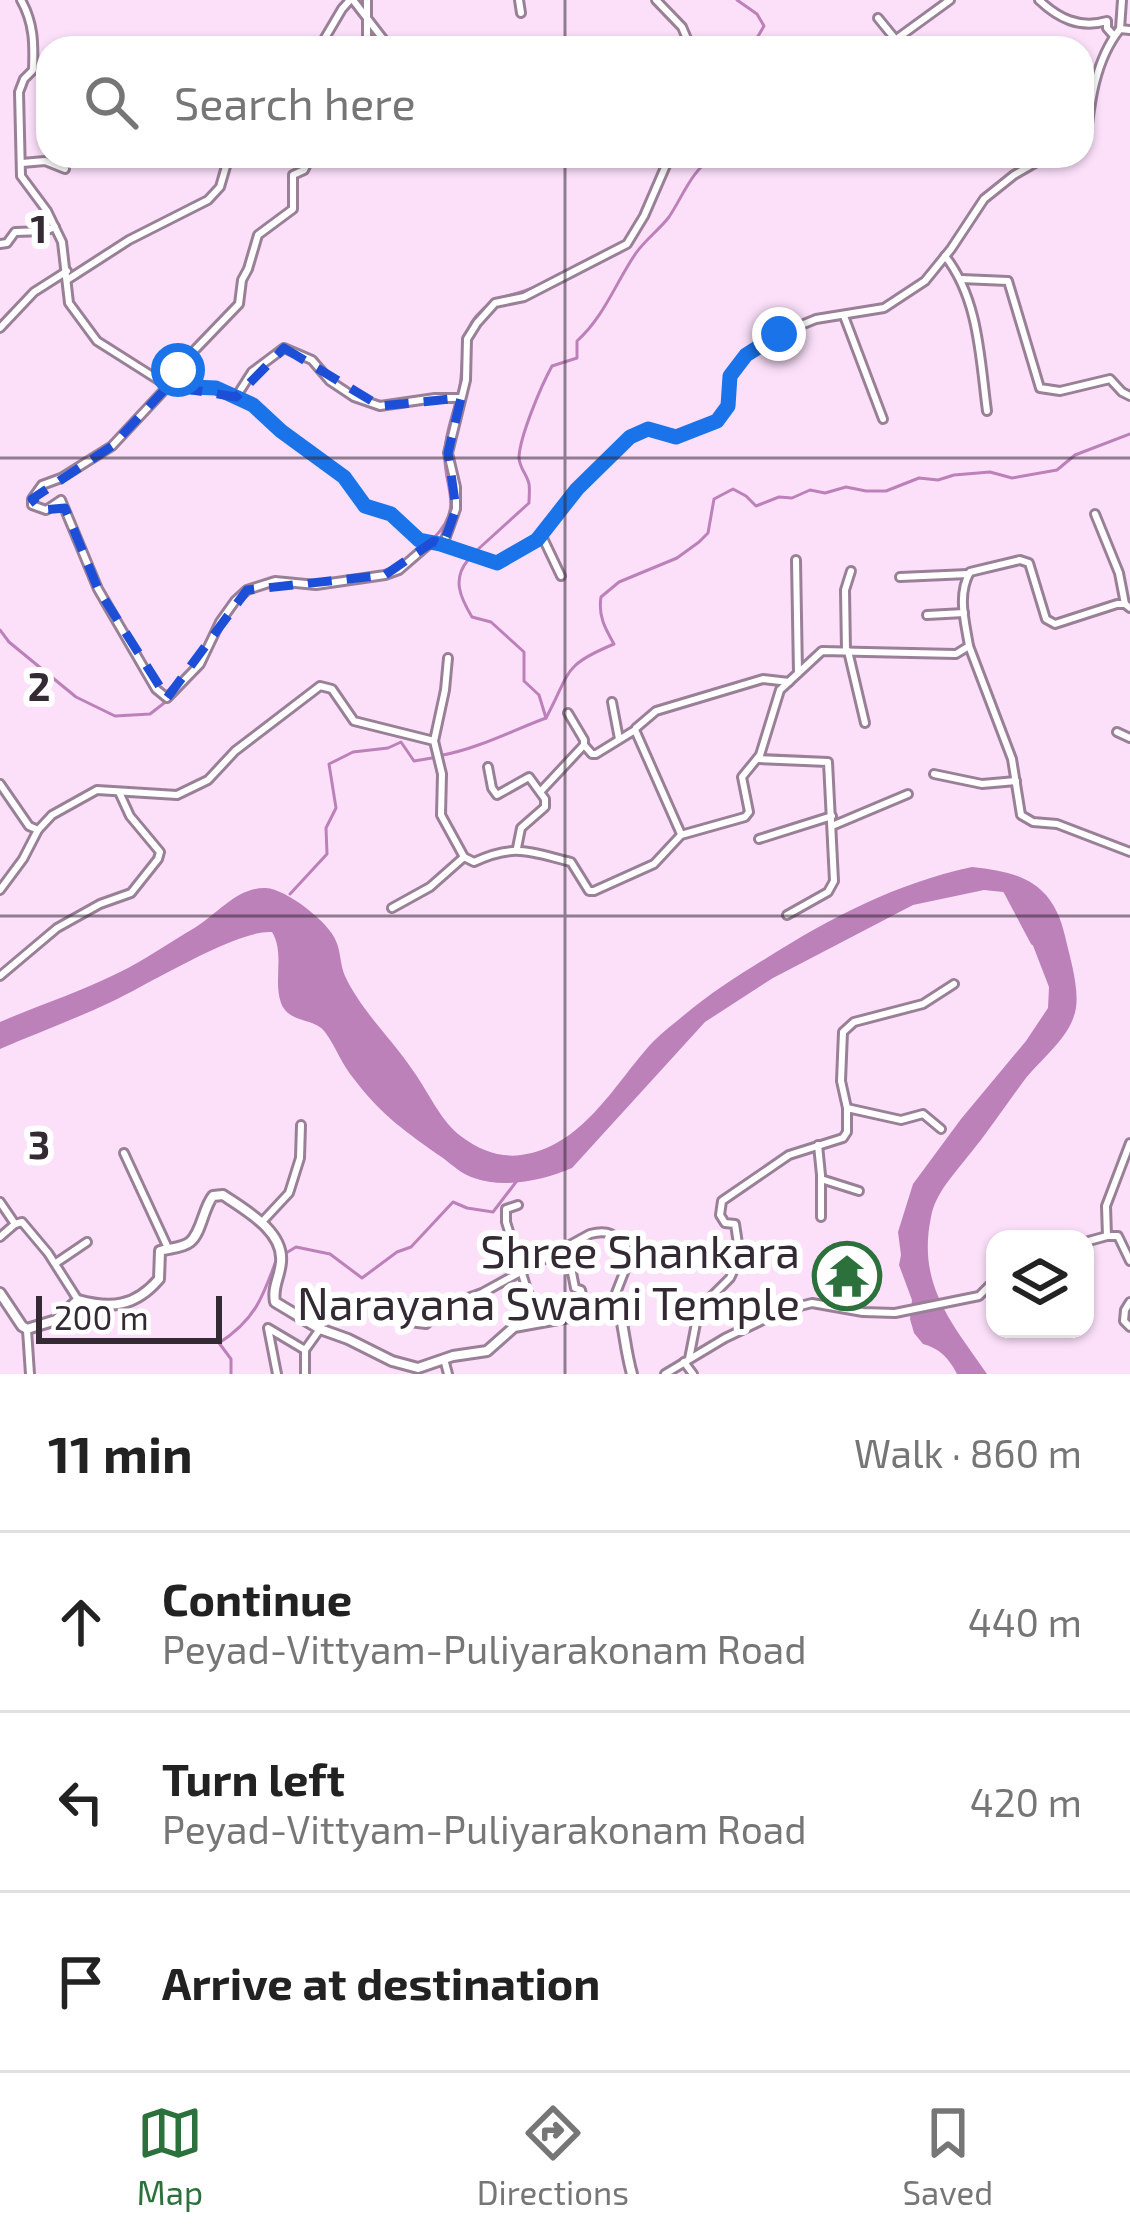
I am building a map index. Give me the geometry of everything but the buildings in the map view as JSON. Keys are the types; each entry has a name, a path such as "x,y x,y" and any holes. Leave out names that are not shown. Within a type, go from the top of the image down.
{"street":[{"path":"21,0 34,39 33,70 20,92 21,176 62,242 69,303 98,341 168,386 216,388 253,405 344,477 365,506 391,514 419,540 497,563 537,540 577,489 630,437 648,429 676,437 717,421 728,406 730,376 746,355 815,319 884,308 925,281 984,199 1027,168"},
{"path":"326,36 351,0 382,36"},
{"path":"367,36 368,0"},
{"path":"519,0 521,13"},
{"path":"656,0 686,36"},
{"path":"901,36 950,0"},
{"path":"1039,0 1051,13 1073,22 1095,25 1107,21 1107,28 1117,32 1130,30"},
{"path":"1094,87 1117,32 1123,0"},
{"path":"878,18 893,36"},
{"path":"21,163 36,162"},
{"path":"0,328 34,292 208,200 220,187 226,168"},
{"path":"305,168 293,175 293,209 258,236 239,304 112,446 42,485 32,505 41,511 61,500 98,589 156,689 167,698 206,656 220,622 248,590 275,581 316,585 385,574 399,570 431,542"},
{"path":"442,544 456,509 448,453 466,380 467,339 495,303 524,297 627,244 665,168"},
{"path":"0,244 15,232 55,227"},
{"path":"945,256 962,282 982,364 987,411"},
{"path":"962,282 1008,281 1040,388 1060,391 1110,379 1130,396"},
{"path":"843,314 883,419"},
{"path":"236,397 252,371 284,348 312,360 330,381 354,397 380,406 458,398"},
{"path":"900,577 968,574 1020,560 1028,563 1046,619 1055,624 1117,604 1128,606 1094,514"},
{"path":"541,534 561,576"},
{"path":"796,560 798,673"},
{"path":"851,571 845,590 847,651 865,723"},
{"path":"968,574 962,602 968,646 1012,759 1021,815 1130,852"},
{"path":"927,615 964,613"},
{"path":"448,658 434,741 442,774 441,815 464,856 474,862 517,848 572,862 593,891 654,864 681,835 745,817 749,812 742,777 757,759 780,690 822,651 956,654 968,646"},
{"path":"568,713 584,745 596,754 656,711 763,679 789,682"},
{"path":"0,890 52,815 97,790 177,795 208,780 235,751 320,686 332,689 354,721 434,741"},
{"path":"612,702 619,739"},
{"path":"632,730 639,734 681,835"},
{"path":"1117,732 1130,738"},
{"path":"541,791 584,745"},
{"path":"757,759 829,762 834,881 828,892 787,915"},
{"path":"488,767 497,795 529,777 545,799 545,807 521,828 517,848"},
{"path":"934,774 982,784 1016,781"},
{"path":"0,784 29,826 38,830"},
{"path":"0,976 57,928 131,893 158,859 160,852 130,816 119,792"},
{"path":"758,838 832,821 908,794"},
{"path":"392,908 430,887 464,856"},
{"path":"693,1374 687,1360 697,1318 730,1279 740,1257 735,1225 720,1215 722,1201 789,1155 843,1138 847,1108 841,1081 843,1032 854,1022 923,1004 954,984"},
{"path":"847,1108 901,1120 923,1114 941,1130"},
{"path":"261,1223 289,1193 300,1158 301,1125"},
{"path":"1107,1236 1106,1206 1130,1143"},
{"path":"818,1145 820,1217"},
{"path":"124,1153 168,1248"},
{"path":"821,1179 859,1191"},
{"path":"0,1237 22,1222 77,1300 104,1307 142,1294 159,1279 160,1251 193,1239 207,1204 213,1196 223,1195 275,1238 281,1251 272,1293 275,1302 320,1329 418,1368 487,1351 514,1327 596,1311 614,1298 636,1242"},
{"path":"0,1202 15,1224"},
{"path":"518,1204 506,1209 506,1222 530,1296 532,1323"},
{"path":"401,1321 426,1324 446,1306 482,1293 603,1231 613,1234 631,1252"},
{"path":"1094,1240 1118,1236 1130,1262"},
{"path":"55,1264 87,1242"},
{"path":"567,1247 586,1314"},
{"path":"665,1374 757,1321 802,1305 896,1313 979,1296 986,1289"},
{"path":"0,1294 27,1329 56,1320 77,1300"},
{"path":"614,1298 632,1374"},
{"path":"1130,1302 1124,1315 1130,1327"},
{"path":"277,1374 268,1328 305,1350"},
{"path":"27,1329 30,1374"},
{"path":"305,1374 305,1350 320,1329"},
{"path":"444,1359 448,1374"}],"highlighted area":[{"path":"284,348 380,406 461,398 448,453 456,509 443,545 434,541 385,575 247,590 167,698 98,589 65,508 41,510 32,499 112,446 168,386 236,397"}],"shaded area":[{"path":"972,867 1006,872 1043,892 1060,918 1077,999 1068,1029 946,1184 931,1217 928,1241 933,1282 950,1319 987,1374 957,1374 943,1354 923,1344 914,1333 912,1300 899,1265 898,1232 913,1184 1048,1008 1049,987 1015,899 1003,892 984,890 913,905 773,978 705,1022 572,1168 524,1182 498,1183 466,1175 385,1113 350,1074 325,1032 285,1010 272,932 216,948 111,1002 0,1049 0,1022 118,973 196,927 237,896 266,888 295,900 332,933 352,989 455,1131 490,1152 521,1155 542,1150 578,1128 657,1038 744,972 864,904"}],"waterway":[{"path":"737,0 757,14 764,26 758,36"},
{"path":"475,552 529,503 520,448 552,366 577,358 577,341 700,168"},
{"path":"610,249 624,242"},
{"path":"434,538 451,505 446,442 473,320 492,302 570,270"},
{"path":"546,718 576,665 614,644 601,616 601,597 619,582 677,558 699,542 708,533 714,499 733,489 756,506 810,490 886,491 919,478 990,472 1012,478 1057,470 1075,455 1130,434"},
{"path":"443,755 546,718 539,695 524,681 524,652 491,622 472,617 464,602 459,581 468,560"},
{"path":"342,584 380,579"},
{"path":"270,585 291,586"},
{"path":"0,630 76,697 115,716 150,714 168,700"},
{"path":"207,657 215,639"},
{"path":"290,894 327,854 326,828 336,808 329,764 353,752 401,742 414,761 432,758"},
{"path":"1007,888 1035,941"},
{"path":"286,1253 296,1247 330,1254 362,1278 411,1247 453,1202 493,1212 516,1182"},
{"path":"231,1374 231,1359 219,1343 256,1307 277,1258"}],"place":[{"name":"Shree Shankara Narayana Swami Temple","path":"847,1276"}],"route":[{"path":"178,370 168,386 216,388 253,405 344,477 365,506 391,514 419,540 497,563 537,540 577,489 630,437 648,429 676,437 717,421 728,406 730,376 746,355 779,334"}]}
